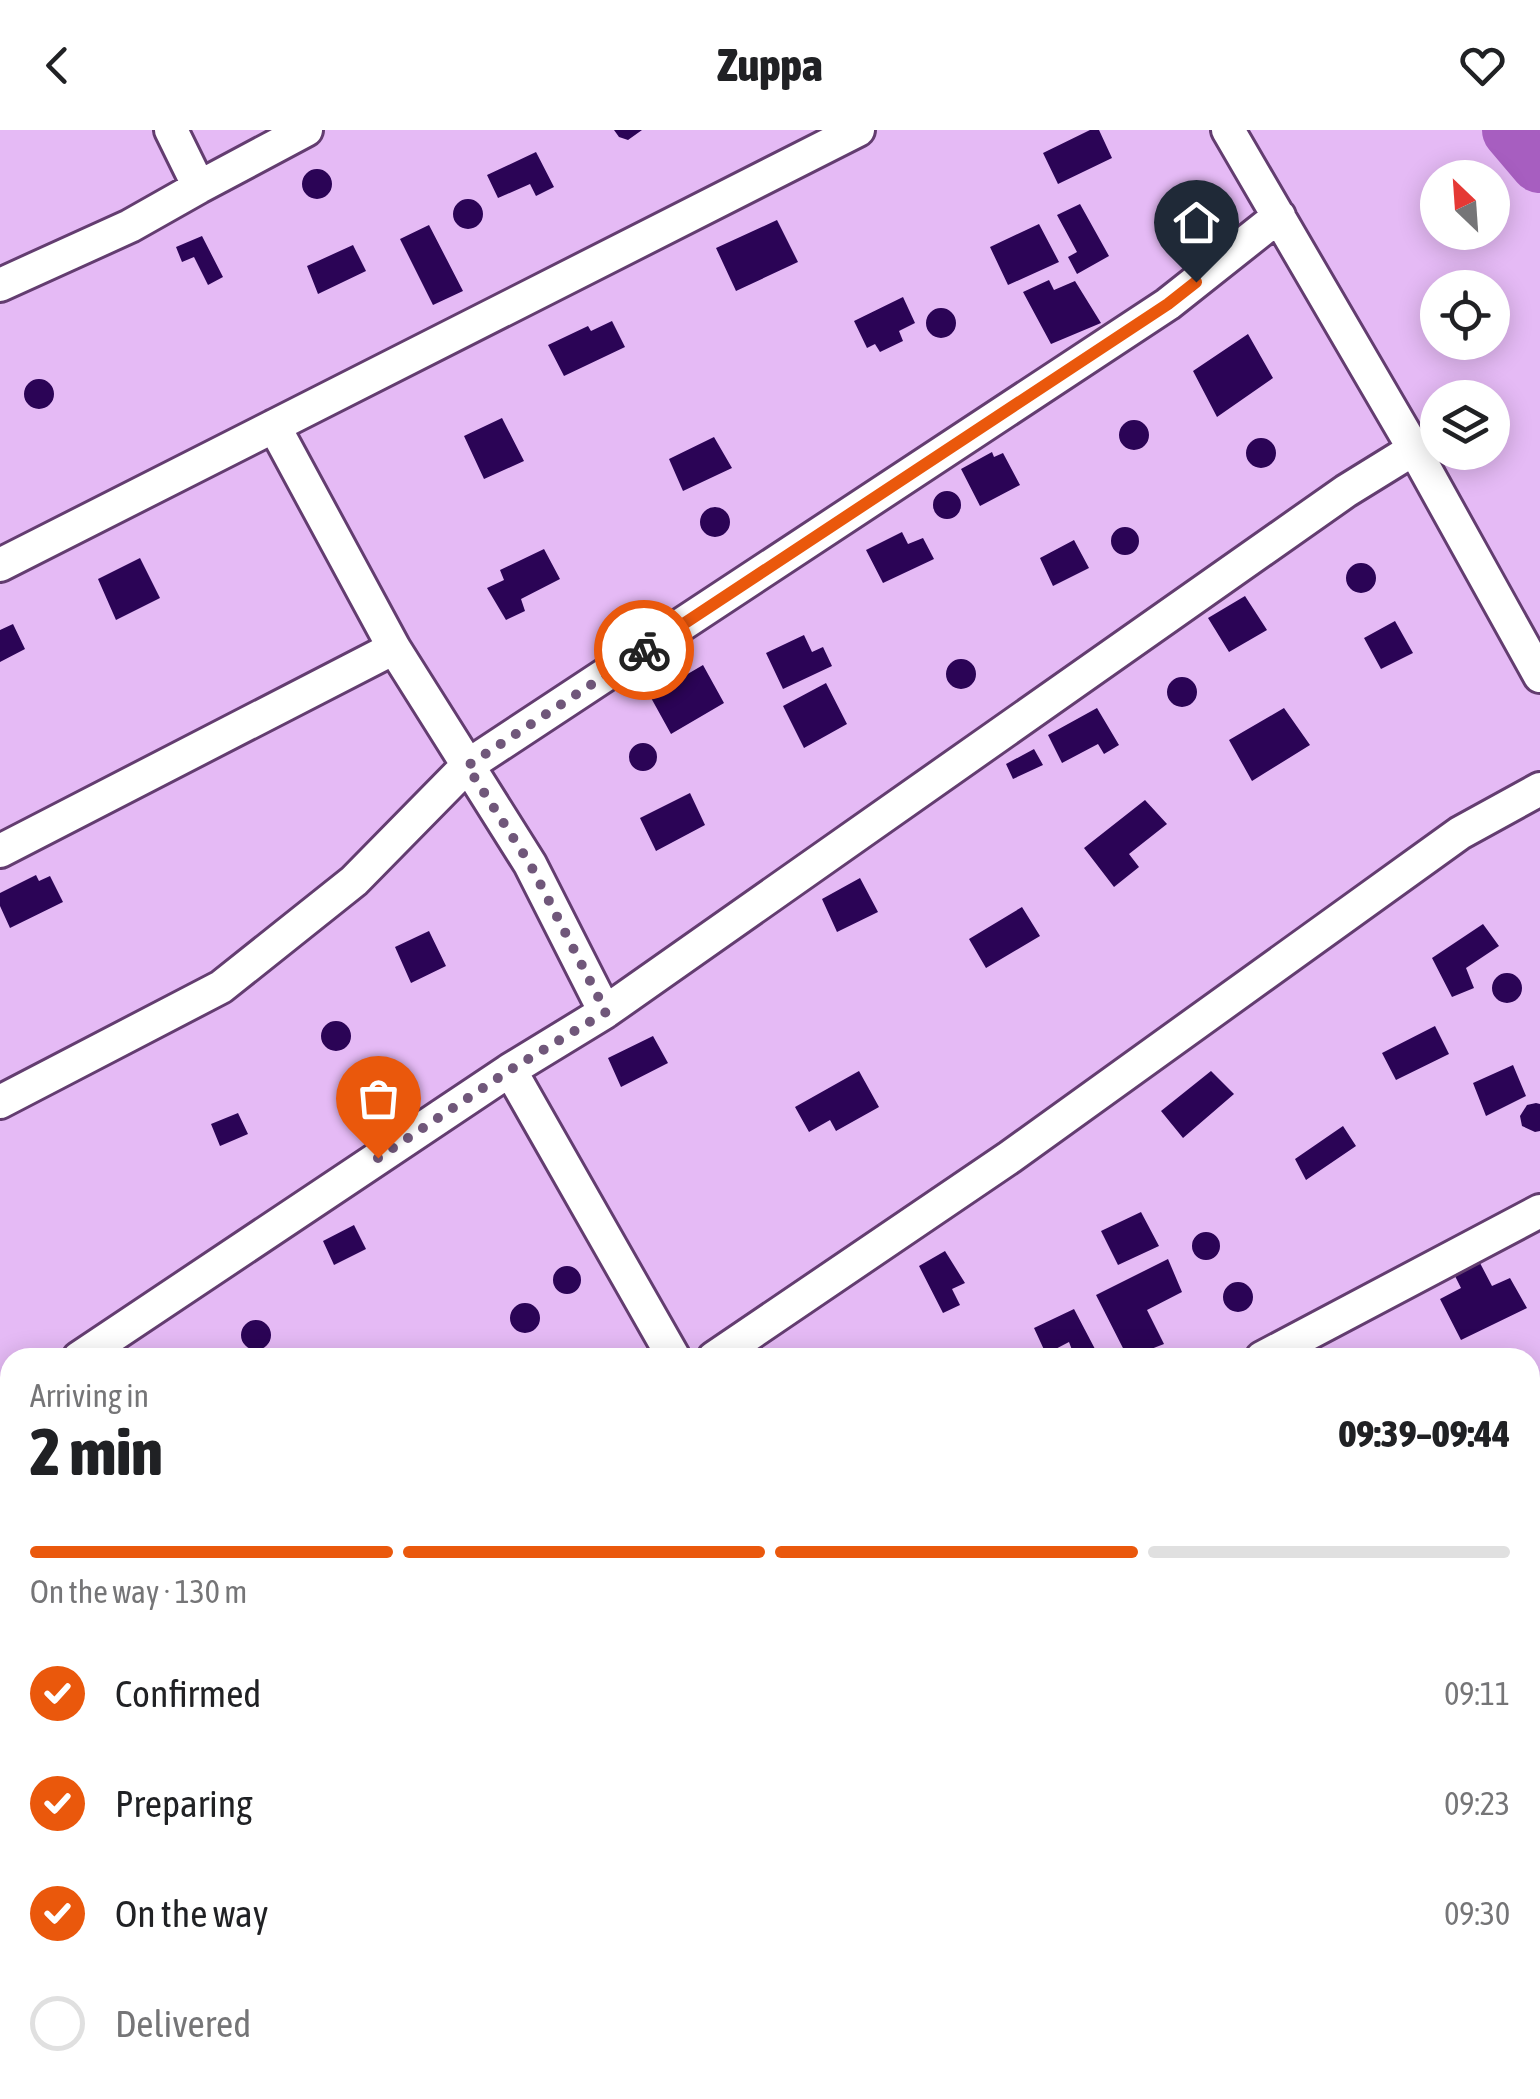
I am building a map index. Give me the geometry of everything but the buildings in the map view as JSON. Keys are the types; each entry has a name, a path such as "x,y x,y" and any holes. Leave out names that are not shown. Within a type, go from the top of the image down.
{"street":[{"path":"171,130 199,187"},
{"path":"0,285 130,226 306,130"},
{"path":"0,565 858,130"},
{"path":"1228,130 1414,449 1540,676"},
{"path":"0,1102 221,987 354,880 467,766 1168,304 1280,216"},
{"path":"274,426 394,648 530,864 606,1012"},
{"path":"94,1348 510,1070 606,1012 1346,491 1414,449"},
{"path":"0,851 394,648"},
{"path":"729,1348 1010,1157 1460,833 1540,789"},
{"path":"510,1070 668,1348"},
{"path":"1281,1348 1540,1211"}],"waterway":[{"path":"1512,130 1540,163"}],"way so far":[{"path":"378,1158 606,1012 530,864 467,766 644,650"}],"route":[{"path":"644,650 1196,282"}]}
